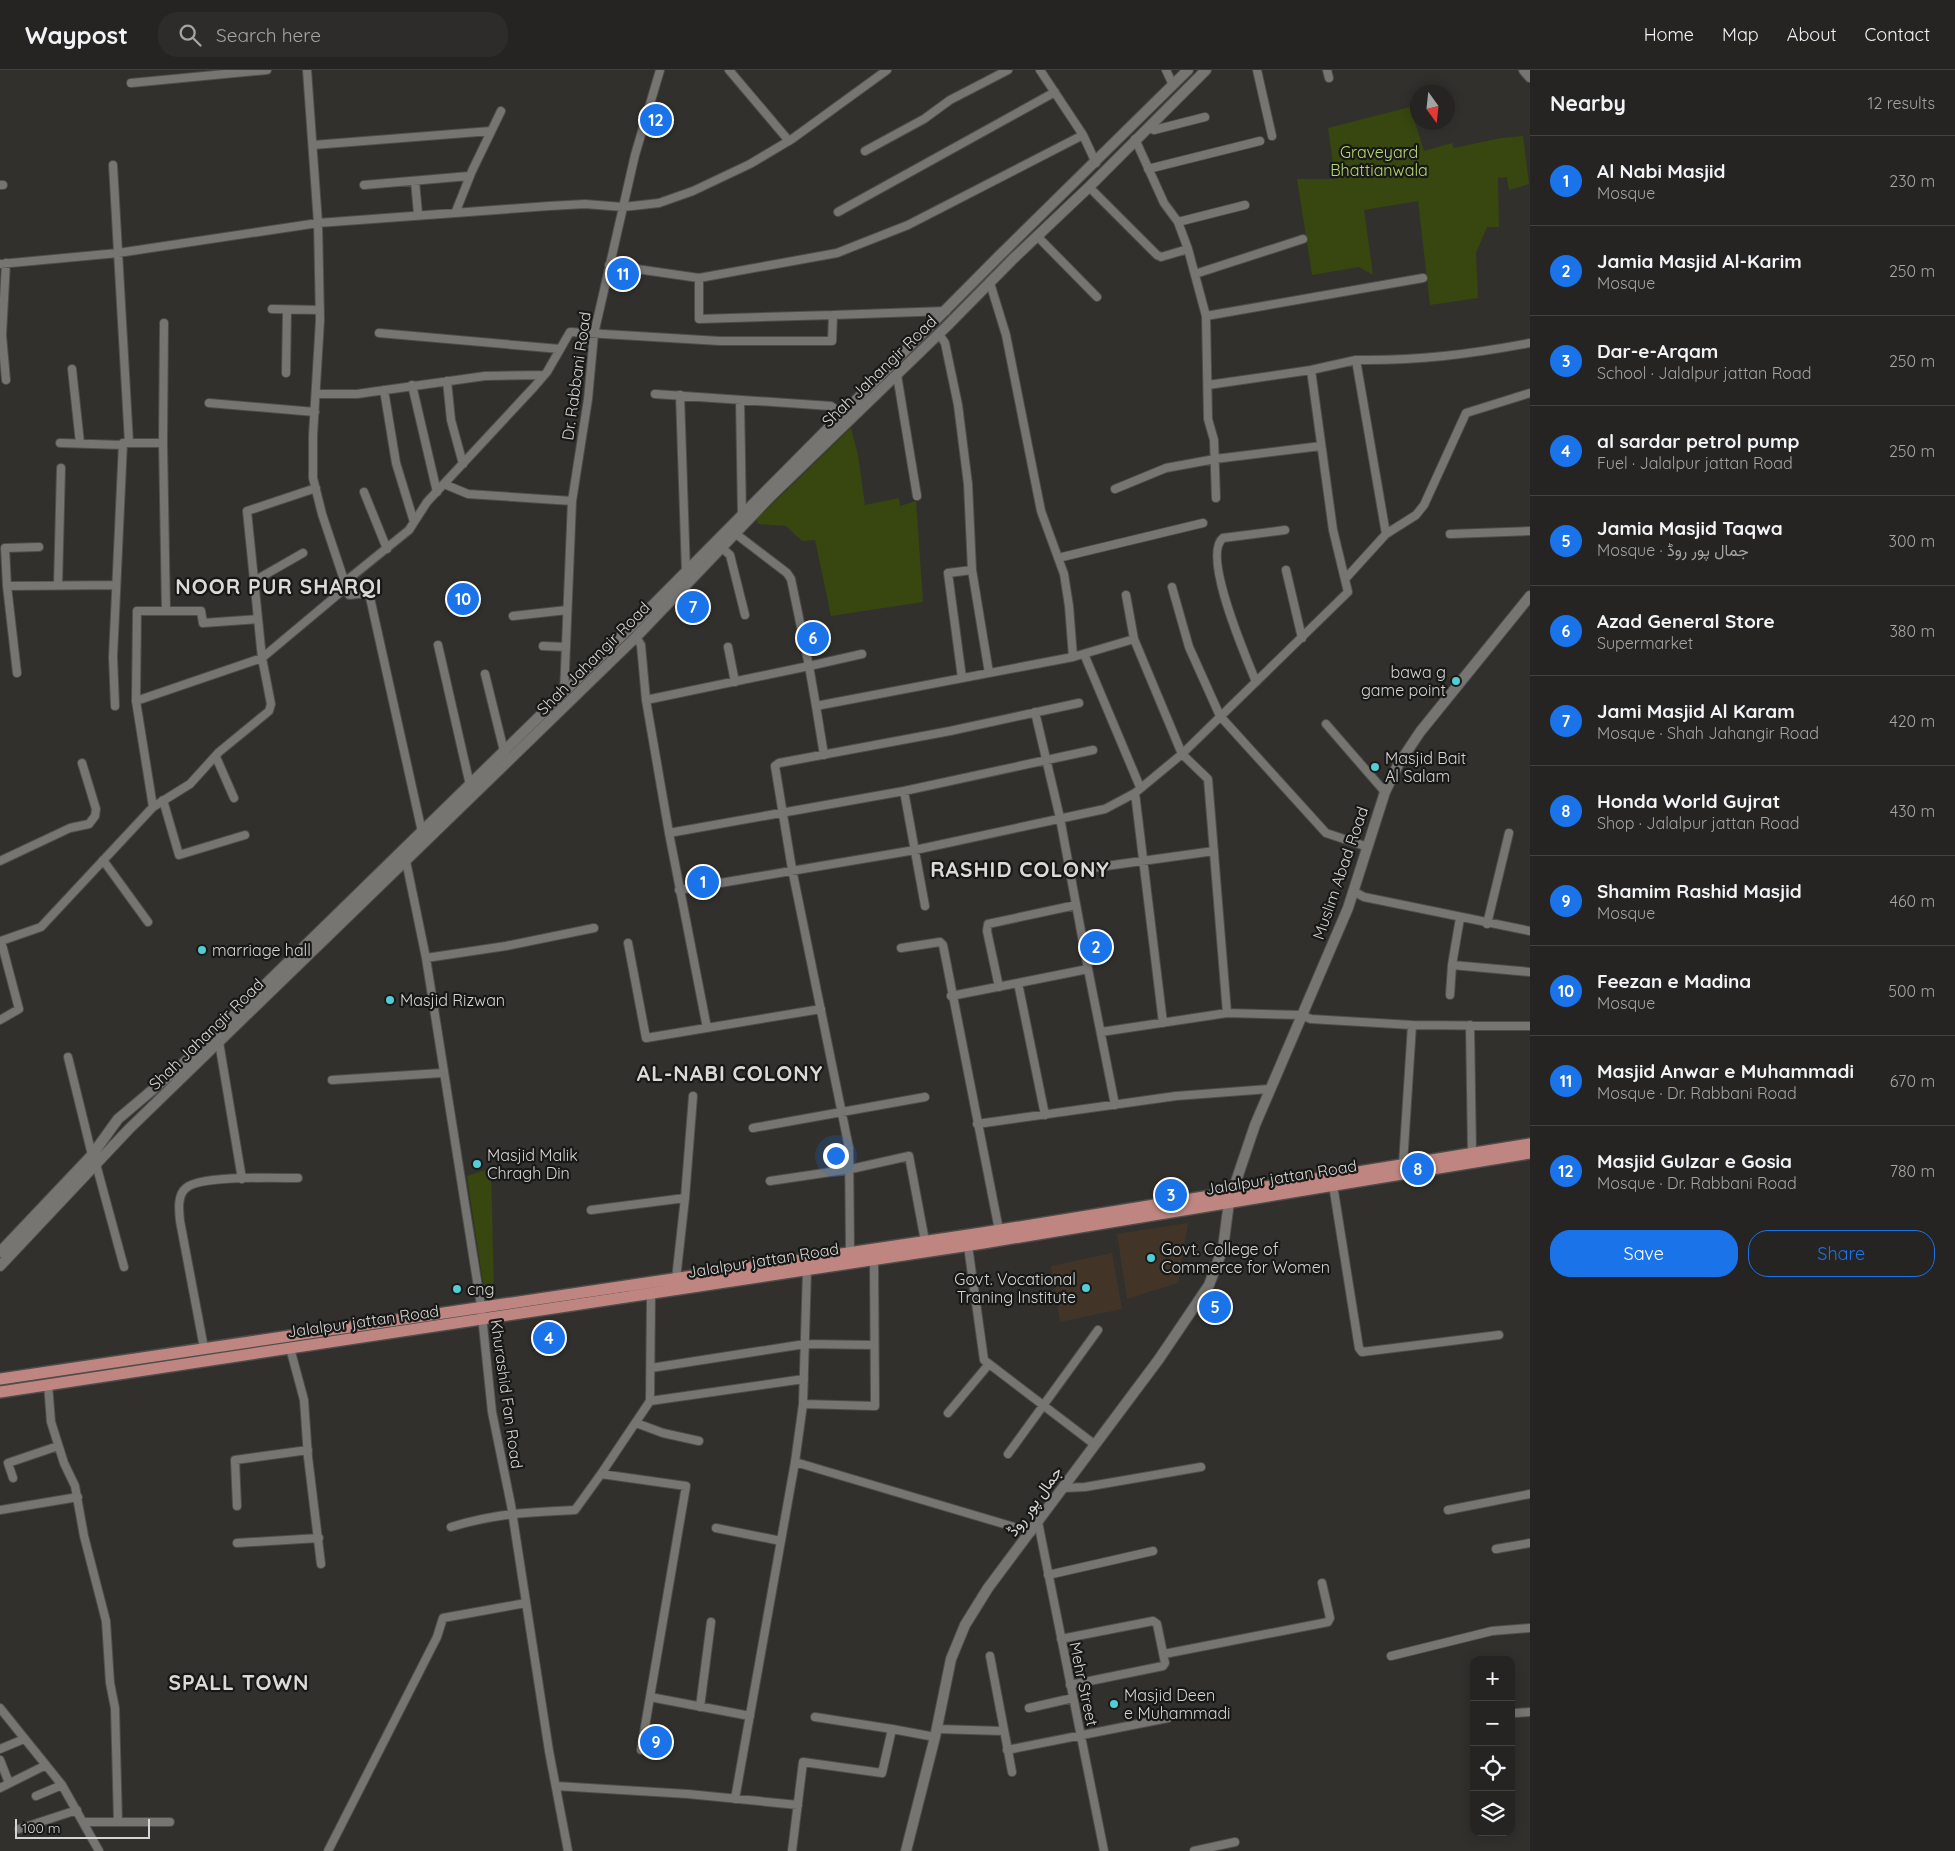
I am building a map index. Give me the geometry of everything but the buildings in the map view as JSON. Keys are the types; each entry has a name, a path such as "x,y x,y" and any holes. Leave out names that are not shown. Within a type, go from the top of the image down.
{"main road":[{"name":"Jalalpur jattan Road","path":"0,1379 826,1255 925,1241 982,1238 1231,1197 1403,1164 1472,1153 1526,1149"},
{"name":"Jalalpur jattan Road","path":"0,1392 968,1246 999,1230 1231,1197 1334,1185 1526,1149"},
{"path":"822,1267 826,1255"},
{"path":"564,1307 565,1294"},
{"path":"138,1358 138,1370"}],"street":[{"path":"131,83 267,70"},
{"path":"307,70 318,223 320,310 314,478 322,514 350,596 369,593 422,832"},
{"name":"Dr. Rabbani Road","path":"564,693 572,501 588,399 594,334 608,265 660,70"},
{"path":"729,70 789,141"},
{"path":"6,380 2,335 3,263 118,253 318,223 418,214 585,204 623,207 660,204 693,191 750,164 789,141 887,70"},
{"path":"865,151 924,119 950,100 1008,70"},
{"path":"1040,70 1083,135 1096,163"},
{"path":"1166,70 1173,86"},
{"name":"Shah Jahangir Road","path":"403,857 422,832 686,572 1188,70"},
{"name":"Shah Jahangir Road","path":"403,857 636,637 736,534 1206,70"},
{"path":"1257,70 1272,136"},
{"path":"1524,70 1530,77"},
{"path":"838,212 1055,92"},
{"path":"456,211 469,176 501,111"},
{"path":"1148,128 1154,130 1205,117"},
{"path":"312,145 490,131"},
{"path":"608,265 698,278 837,253 908,225 1083,135"},
{"path":"1135,139 1164,203 1178,222 1188,249 1206,316 1208,418 1214,440 1216,498"},
{"path":"1148,169 1260,141"},
{"path":"113,165 126,444 112,658 115,706"},
{"path":"364,185 469,176"},
{"path":"415,181 418,214"},
{"path":"1089,187 1157,255 1162,257 1188,249"},
{"path":"1178,222 1245,205"},
{"path":"1037,236 1097,297"},
{"path":"1195,274 1303,240"},
{"path":"698,278 699,319 946,311"},
{"path":"1206,316 1423,278"},
{"path":"990,283 1006,335 1042,511 1064,574 1069,606 1073,657"},
{"path":"272,309 320,310"},
{"path":"286,372 287,310"},
{"path":"136,701 262,658 342,591 346,581 387,549 414,522 427,502 544,375 570,332 720,341 832,341 833,315"},
{"path":"164,323 163,443 166,611"},
{"path":"379,333 560,349"},
{"path":"939,334 946,344 958,405 968,484 972,570 989,673"},
{"path":"1208,385 1311,370 1356,360 1400,361 1457,356 1530,343"},
{"path":"1356,360 1386,534"},
{"path":"72,369 80,443"},
{"path":"679,890 915,850 1105,809 1138,790 1182,754 1348,592 1333,530 1311,370"},
{"path":"316,394 357,394 485,376 544,375"},
{"path":"897,375 917,496"},
{"path":"447,381 451,420 463,464"},
{"path":"412,385 437,492"},
{"path":"384,390 396,464 414,522"},
{"path":"1346,578 1386,534 1416,514 1424,505 1466,412 1530,393"},
{"path":"655,394 831,406 842,414"},
{"path":"680,395 686,572"},
{"path":"740,400 742,516"},
{"path":"209,402 315,412"},
{"path":"60,443 163,443"},
{"path":"1115,488 1166,468 1321,446"},
{"path":"58,585 61,468"},
{"path":"444,484 468,494 572,501"},
{"path":"0,1020 16,1013 19,1009 1,941 41,927 153,806 190,784 219,752 270,708 262,658 247,511 316,488"},
{"path":"364,492 387,549"},
{"path":"1058,558 1203,523"},
{"path":"1256,682 1231,622 1219,574 1217,547 1223,538 1285,530"},
{"path":"1450,534 1530,531"},
{"path":"736,534 787,573 790,579 824,755"},
{"path":"17,673 7,586 5,548 38,546"},
{"path":"722,548 730,555 745,615"},
{"path":"254,581 303,553"},
{"path":"962,678 948,573 972,570"},
{"path":"1286,570 1302,638"},
{"path":"7,586 116,586"},
{"path":"1172,588 1189,647 1220,716 1326,832 1368,847"},
{"path":"1126,595 1134,639 1182,754 1208,779 1227,1013"},
{"name":"Muslim Abad Road","path":"1231,1197 1269,1089 1353,891 1384,792 1398,765 1420,732 1530,596"},
{"path":"513,616 567,610"},
{"path":"153,806 136,701 137,612 201,611 203,623 258,619"},
{"path":"636,637 641,645 646,700 679,890 707,1028"},
{"path":"816,706 1073,657 1134,639"},
{"path":"438,645 470,785"},
{"path":"543,646 566,647"},
{"path":"728,647 735,682"},
{"path":"646,700 862,654"},
{"path":"1084,654 1138,790 1143,861 1163,1023"},
{"path":"485,674 504,752"},
{"path":"850,1252 851,1169 842,1113 792,870 775,766 779,762 950,731 1078,703"},
{"path":"1036,712 1060,818 1115,1105"},
{"path":"1326,724 1384,792"},
{"path":"669,833 783,811 904,791 1046,762 1093,750"},
{"path":"216,757 234,798"},
{"path":"0,861 70,828 89,824 95,816 96,808 82,763"},
{"path":"904,791 925,906"},
{"path":"163,800 179,855 245,835"},
{"path":"1487,924 1509,833"},
{"path":"1070,871 1214,851"},
{"path":"0,1252 94,1160 118,1119 215,1039 403,857"},
{"name":"Khurashid Fan Road","path":"403,857 426,958 442,1073 481,1306 492,1412 512,1513 568,1851"},
{"path":"103,860 148,922"},
{"path":"1353,891 1364,897 1487,924 1530,931"},
{"path":"999,986 987,931 988,924 1076,905"},
{"path":"1450,995 1452,965 1460,918"},
{"path":"426,958 506,946 594,928"},
{"path":"901,948 940,942 943,945 951,996 999,1230"},
{"path":"628,943 646,1038 820,1009"},
{"path":"1452,965 1530,972"},
{"path":"951,996 1088,969"},
{"path":"1018,983 1044,1115"},
{"path":"1101,1032 1227,1013 1301,1015 1311,1019 1412,1025 1530,1026"},
{"path":"1403,1164 1412,1025"},
{"path":"1470,1026 1472,1153"},
{"path":"215,1039 242,1179"},
{"name":"Shah Jahangir Road","path":"0,1266 94,1160 215,1039"},
{"path":"68,1057 124,1267"},
{"path":"332,1080 442,1073"},
{"path":"977,1124 1186,1094 1269,1089"},
{"path":"676,1279 693,1096"},
{"path":"753,1128 926,1097"},
{"path":"770,1181 851,1169 908,1156 925,1241"},
{"path":"204,1348 180,1221 179,1200 185,1188 197,1182 298,1178"},
{"path":"1334,1185 1359,1348 1362,1352 1500,1335"},
{"name":"جمال پور روڈ","path":"906,1851 936,1733 951,1659 965,1624 988,1588 1159,1359 1210,1285 1223,1248 1231,1197"},
{"path":"591,1210 685,1198"},
{"path":"968,1246 984,1360 1094,1444"},
{"path":"803,1404 875,1406 874,1259"},
{"path":"735,1799 795,1462 803,1404 808,1270"},
{"path":"451,1527 486,1516 576,1510 650,1401 651,1294"},
{"path":"1008,1454 1098,1330"},
{"path":"650,1368 805,1344 874,1345"},
{"path":"290,1348 304,1400 321,1564"},
{"path":"948,1413 989,1364"},
{"path":"650,1401 804,1379"},
{"path":"48,1384 51,1422 58,1446 78,1497 84,1536 106,1620 110,1683 115,1708 118,1822"},
{"path":"636,1422 663,1433 699,1440"},
{"path":"13,1478 8,1463 58,1446"},
{"path":"238,1506 235,1460 308,1450"},
{"path":"795,1462 1031,1532"},
{"path":"1064,1488 1085,1487 1201,1467"},
{"path":"601,1474 686,1486 641,1750"},
{"path":"1448,1510 1530,1494"},
{"path":"0,1510 78,1497"},
{"name":"Mehr Street","path":"1038,1522 1104,1851"},
{"path":"716,1528 781,1540"},
{"path":"237,1543 319,1538"},
{"path":"1496,1549 1530,1543"},
{"path":"1048,1574 1153,1551"},
{"path":"1164,1654 1328,1622 1330,1618 1322,1583"},
{"path":"328,1851 437,1637 443,1618 526,1603"},
{"path":"1061,1639 1153,1621 1158,1624 1166,1663 1163,1666 1070,1685"},
{"path":"700,1707 711,1622"},
{"path":"1391,1656 1492,1632 1530,1628"},
{"path":"990,1656 1012,1772"},
{"path":"650,1697 750,1716"},
{"path":"1029,1708 1073,1698"},
{"path":"0,1708 62,1785 85,1822 99,1851"},
{"path":"1516,1713 1530,1712"},
{"path":"815,1717 892,1729 936,1733 1004,1731"},
{"path":"1008,1750 1168,1718"},
{"path":"792,1851 803,1762 882,1773 892,1729"},
{"path":"0,1749 24,1739"},
{"path":"0,1760 9,1783"},
{"path":"0,1788 46,1765"},
{"path":"36,1796 62,1785"},
{"path":"556,1786 798,1805"},
{"path":"20,1829 77,1810"},
{"path":"85,1822 170,1822"},
{"path":"1194,1851 1235,1842"}],"shaded area":[{"name":"Govt. College of Commerce for Women","path":"1188,1223 1178,1283 1127,1299 1117,1234"},
{"name":"Govt. Vocational Traning Institute","path":"1112,1253 1122,1309 1060,1322 1051,1266"}],"green space":[{"name":"Graveyard Bhattianwala","path":"1410,107 1410,130 1417,130 1424,151 1452,143 1454,148 1501,138 1523,136 1529,184 1509,190 1507,177 1498,178 1499,227 1487,227 1476,253 1478,298 1430,305 1418,201 1364,210 1373,275 1359,267 1312,275 1297,179 1335,179 1328,128"},
{"path":"851,428 858,455 865,505 899,498 900,506 916,501 923,602 831,616 815,540 802,541 786,526 758,524 757,519"},
{"path":"491,1168 494,1293 485,1296 467,1176"}],"place":[{"name":"Masjid Gulzar e Gosia","path":"656,120"},
{"name":"Masjid Anwar e Muhammadi","path":"623,274"},
{"name":"Feezan e Madina","path":"463,599"},
{"name":"Jami Masjid Al Karam","path":"693,607"},
{"name":"Azad General Store","path":"813,638"},
{"name":"bawa g game point","path":"1456,681"},
{"name":"Masjid Bait Al Salam","path":"1375,767"},
{"name":"Al Nabi Masjid","path":"703,882"},
{"name":"Jamia Masjid Al-Karim","path":"1096,947"},
{"name":"marriage hall","path":"202,950"},
{"name":"Masjid Rizwan","path":"390,1000"},
{"name":"Masjid Malik Chragh Din","path":"477,1164"},
{"name":"Honda World Gujrat","path":"1418,1169"},
{"name":"Dar-e-Arqam","path":"1171,1195"},
{"name":"Govt. College of Commerce for Women","path":"1151,1258"},
{"name":"Govt. Vocational Traning Institute","path":"1086,1288"},
{"name":"cng","path":"457,1289"},
{"name":"Jamia Masjid Taqwa","path":"1215,1307"},
{"name":"al sardar petrol pump","path":"549,1338"},
{"name":"Masjid Deen e Muhammadi","path":"1114,1704"},
{"name":"Shamim Rashid Masjid","path":"656,1742"}],"district":[{"name":"NOOR PUR SHARQI","path":"279,587"},
{"name":"RASHID COLONY","path":"1020,870"},
{"name":"AL-NABI COLONY","path":"730,1074"},
{"name":"SPALL TOWN","path":"239,1683"}]}
